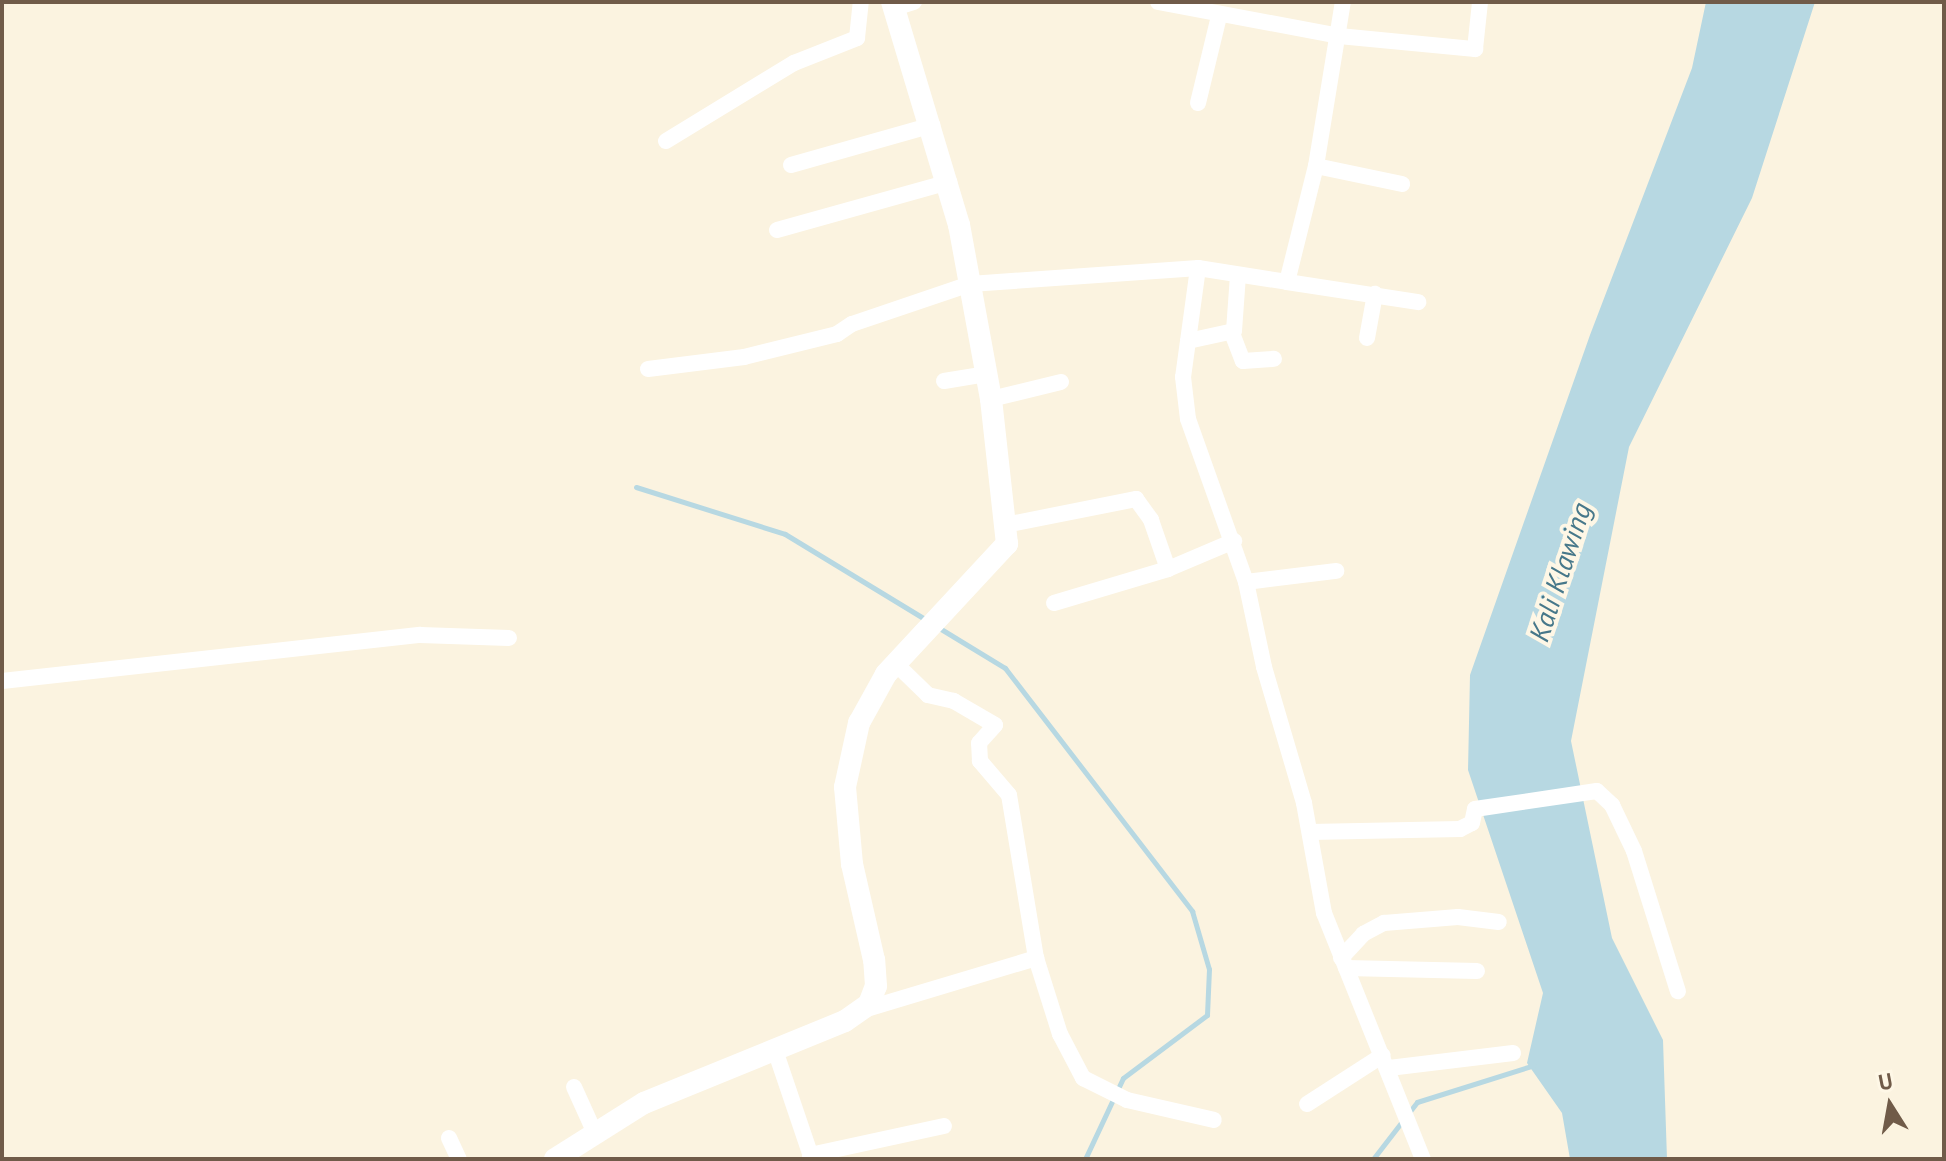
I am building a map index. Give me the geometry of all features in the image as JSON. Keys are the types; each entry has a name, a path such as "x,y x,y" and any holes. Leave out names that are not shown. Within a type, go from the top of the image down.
{"street":[{"path":"666,141 794,63 857,38 861,2"},
{"path":"1158,2 1219,16 1339,36 1475,49 1480,2"},
{"path":"1287,282 1316,166 1343,2"},
{"path":"863,1010 875,993 876,973 852,864 845,787 859,723 895,663 1004,549 1005,525 991,399 970,284 949,182 900,4"},
{"path":"1198,103 1219,16"},
{"path":"791,165 932,125"},
{"path":"1316,166 1402,184"},
{"path":"777,230 949,182"},
{"path":"1198,268 1183,395 1188,419 1234,541 1246,582 1264,667 1310,832 1324,913 1399,1092 1423,1159"},
{"path":"648,369 744,357 837,334 852,324 970,284 1198,268 1418,302"},
{"path":"1238,275 1232,333 1243,361 1274,359"},
{"path":"1367,338 1375,294"},
{"path":"1188,341 1232,333"},
{"path":"944,381 987,374"},
{"path":"991,399 1061,382"},
{"path":"1005,525 1136,499 1151,520 1168,569"},
{"path":"1054,603 1168,569 1234,541"},
{"path":"1246,582 1336,571"},
{"path":"2,681 420,635 509,638"},
{"path":"895,663 928,695 954,701 995,725 979,743 980,761 1011,804 1036,958 1070,1059 1091,1084 1127,1100 1214,1120"},
{"path":"1310,832 1460,829 1472,823 1475,809 1592,791 1612,805 1634,851 1678,991"},
{"path":"1343,963 1363,934 1384,923 1458,917 1499,922"},
{"path":"559,1158 594,1131 670,1091 775,1050 863,1010 1036,958"},
{"path":"1343,963 1477,971"},
{"path":"775,1050 811,1157 944,1126"},
{"path":"1307,1104 1386,1061 1513,1053"},
{"path":"574,1087 594,1131"},
{"path":"449,1138 459,1159"}],"water":[{"name":"Kali Klawing","path":"1706,2 1815,2 1752,198 1629,447 1571,741 1612,938 1663,1040 1667,1159 1570,1159 1562,1113 1527,1063 1543,993 1468,770 1470,675 1590,335 1692,68"}],"waterway":[{"path":"636,487 785,534 928,621"},
{"path":"936,626 1005,668 1192,911 1209,969 1207,1015 1123,1078 1085,1159"},
{"path":"1373,1159 1417,1102 1534,1065"}]}
